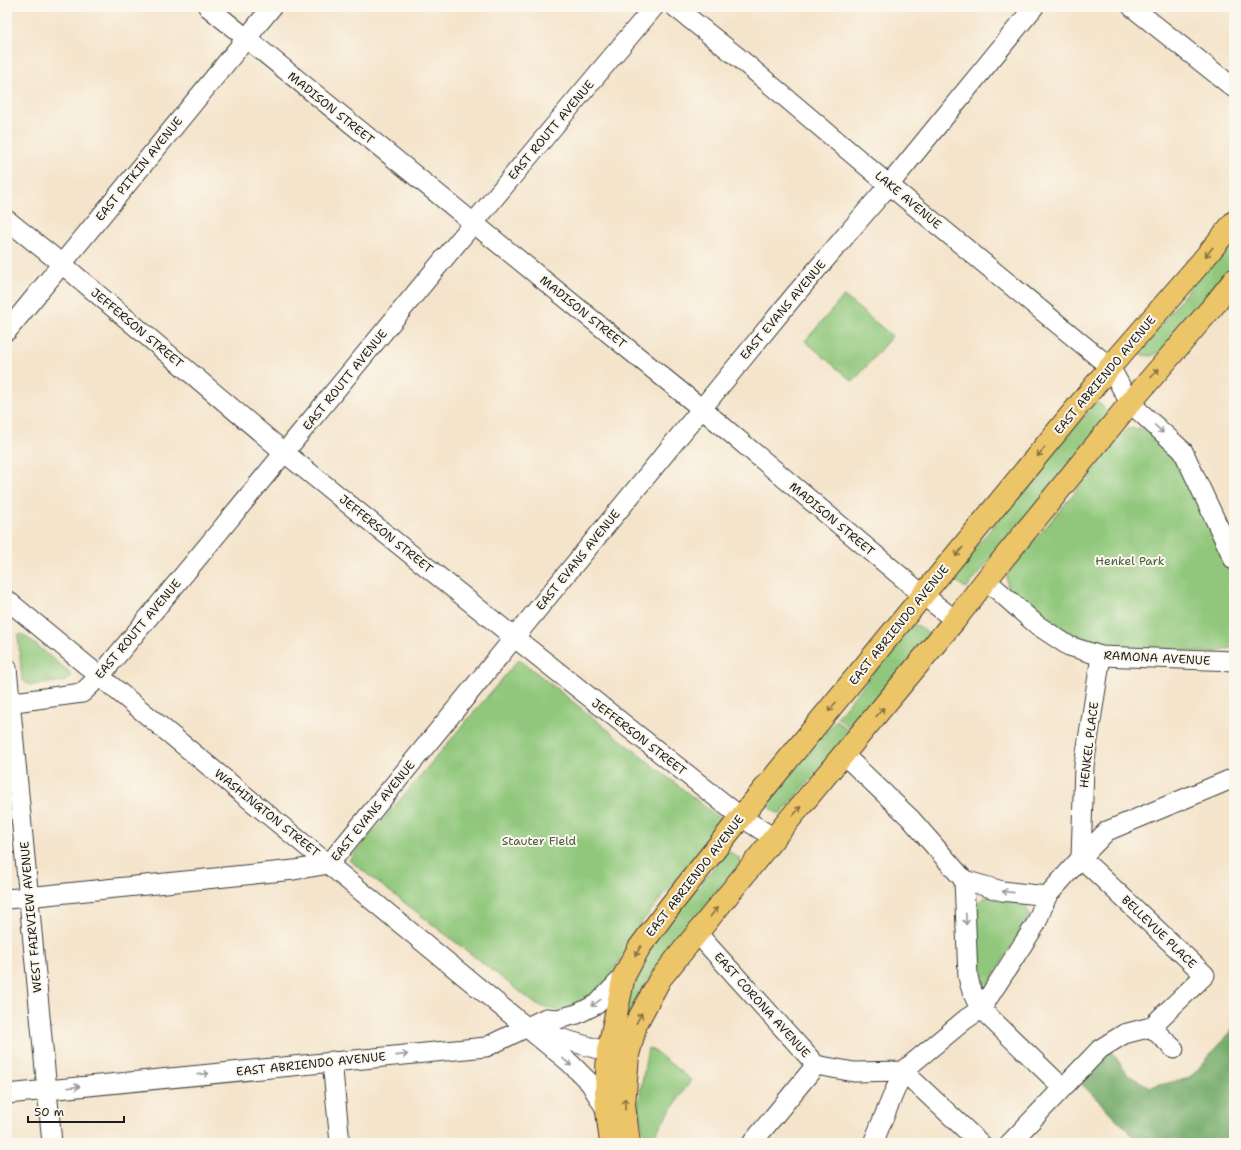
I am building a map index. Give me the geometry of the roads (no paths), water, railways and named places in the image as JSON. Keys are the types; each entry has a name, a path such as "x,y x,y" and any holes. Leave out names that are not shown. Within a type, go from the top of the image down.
{"main road":[{"name":"EAST ABRIENDO AVENUE","path":"618,1054 624,976 640,948 671,905 741,817 1110,367 1234,222"},
{"path":"611,1143 606,1091 618,1054 660,979 774,838 955,620 1130,403 1234,280"},
{"path":"618,1054 629,1143"}],"street":[{"name":"MADISON STREET","path":"208,7 702,409 923,596 955,620"},
{"name":"EAST PITKIN AVENUE","path":"7,331 272,7"},
{"name":"EAST ROUTT AVENUE","path":"9,702 82,693 100,676 566,110 654,7"},
{"name":"LAKE AVENUE","path":"675,7 739,58 889,185 1110,367 1130,403 1183,452 1234,560"},
{"name":"EAST EVANS AVENUE","path":"7,899 294,870 329,864 794,296 889,185 1034,7"},
{"path":"1132,7 1234,88"},
{"name":"JEFFERSON STREET","path":"7,220 62,264 285,453 741,817 774,838"},
{"path":"1215,304 1234,291"},
{"name":"RAMONA AVENUE","path":"986,580 1037,625 1069,646 1101,656 1234,661"},
{"name":"WASHINGTON STREET","path":"7,600 570,1064 590,1083 607,1112"},
{"name":"HENKEL PLACE","path":"1081,858 1084,766 1101,656"},
{"name":"WEST FAIRVIEW AVENUE","path":"7,668 9,702 52,1143"},
{"path":"844,755 910,818 964,880 1002,891 1047,896"},
{"path":"873,1143 903,1071 966,1019 981,1009 1036,924 1047,896 1107,831 1234,778"},
{"name":"BELLEVUE PLACE","path":"1010,1143 1100,1049 1124,1034 1151,1027 1205,975 1081,858"},
{"path":"964,880 968,976 972,993 981,1009 1062,1087"},
{"name":"EAST CORONA AVENUE","path":"697,933 816,1065 854,1072 903,1071"},
{"name":"EAST ABRIENDO AVENUE","path":"7,1094 486,1047 546,1018 558,1019 577,1014 597,1004 624,976"},
{"path":"1151,1027 1174,1050"},
{"path":"526,1028 618,1054"},
{"path":"332,1061 340,1143"},
{"path":"752,1143 816,1065"},
{"path":"903,1071 980,1143"}],"park label":[{"name":"Henkel Park","path":"1130,561"},
{"name":"Stauter Field","path":"539,841"}]}
